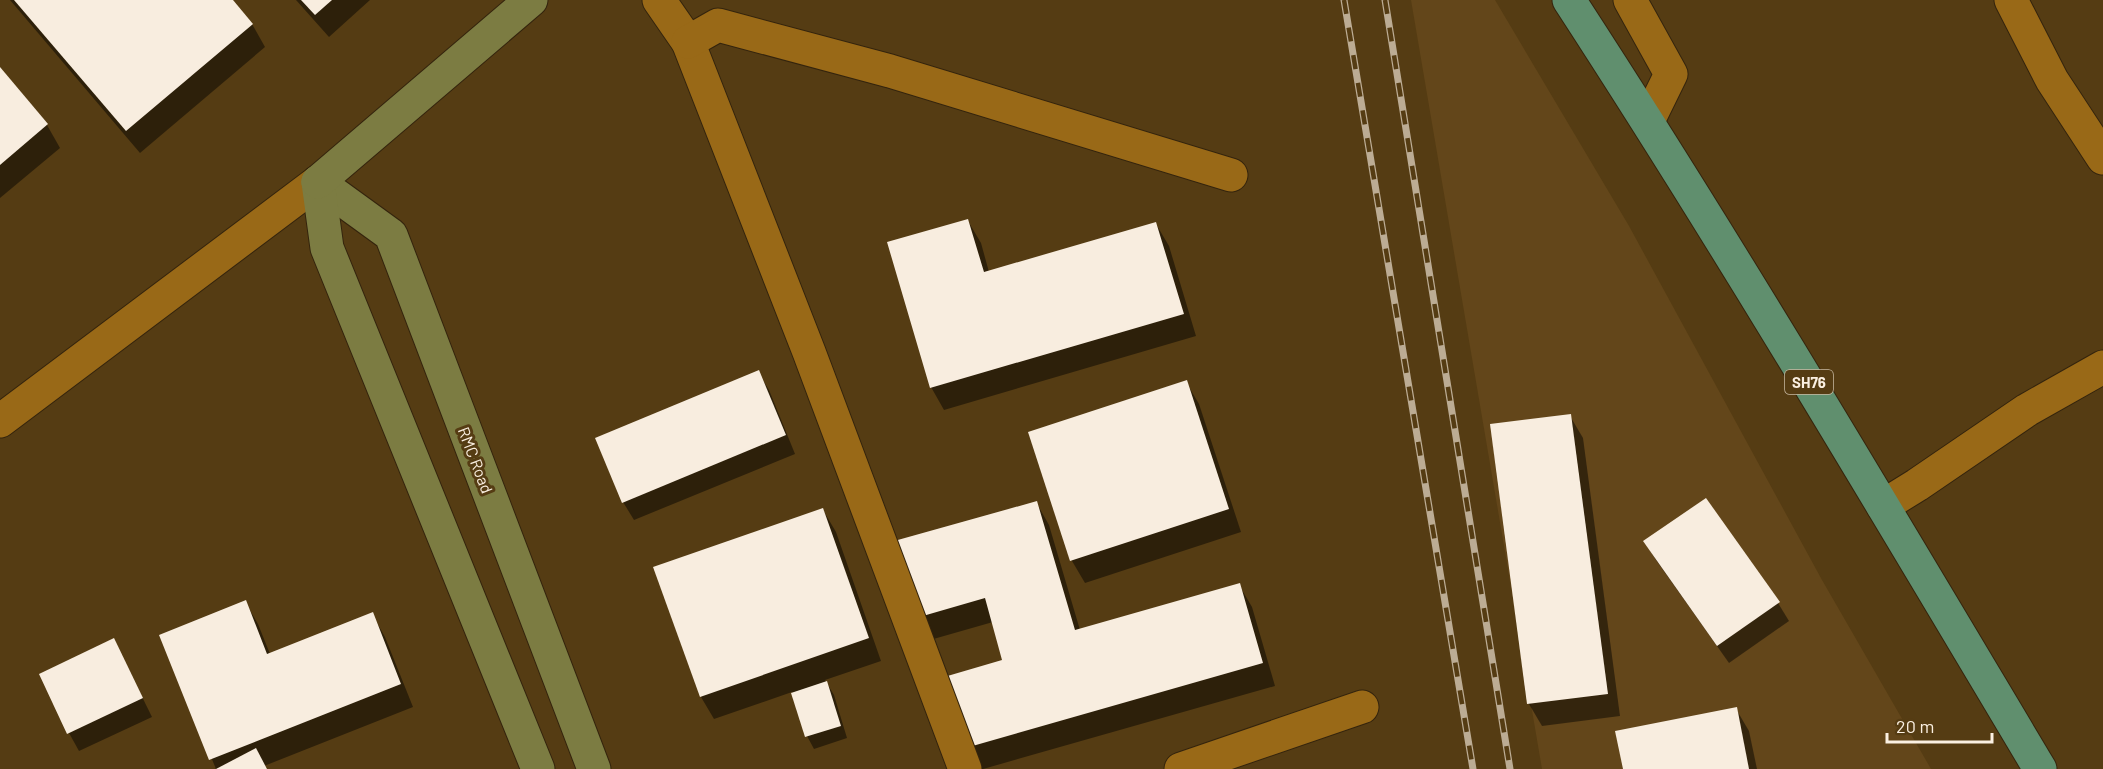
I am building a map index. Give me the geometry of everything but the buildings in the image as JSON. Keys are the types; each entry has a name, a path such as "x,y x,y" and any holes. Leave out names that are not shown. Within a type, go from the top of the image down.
{"main road":[{"name":"SH76","path":"1569,0 1648,121 2040,769"}],"street":[{"path":"0,421 318,182 531,0"},
{"path":"659,0 688,42 809,352 965,769"},
{"path":"1630,0 1671,74 1648,121"},
{"path":"2012,0 2052,80 2103,158"},
{"path":"688,42 718,25 890,71 1232,175"},
{"path":"318,182 327,248 538,769"},
{"name":"RMC Road","path":"318,182 391,235 594,769"},
{"path":"1883,506 2026,410 2103,367"},
{"path":"1181,769 1362,707"}],"shaded area":[{"path":"1411,0 1495,0 1629,226 1822,580 1931,769 1542,769"}],"railway":[{"path":"1344,0 1473,769"},
{"path":"1385,0 1510,769"}]}
